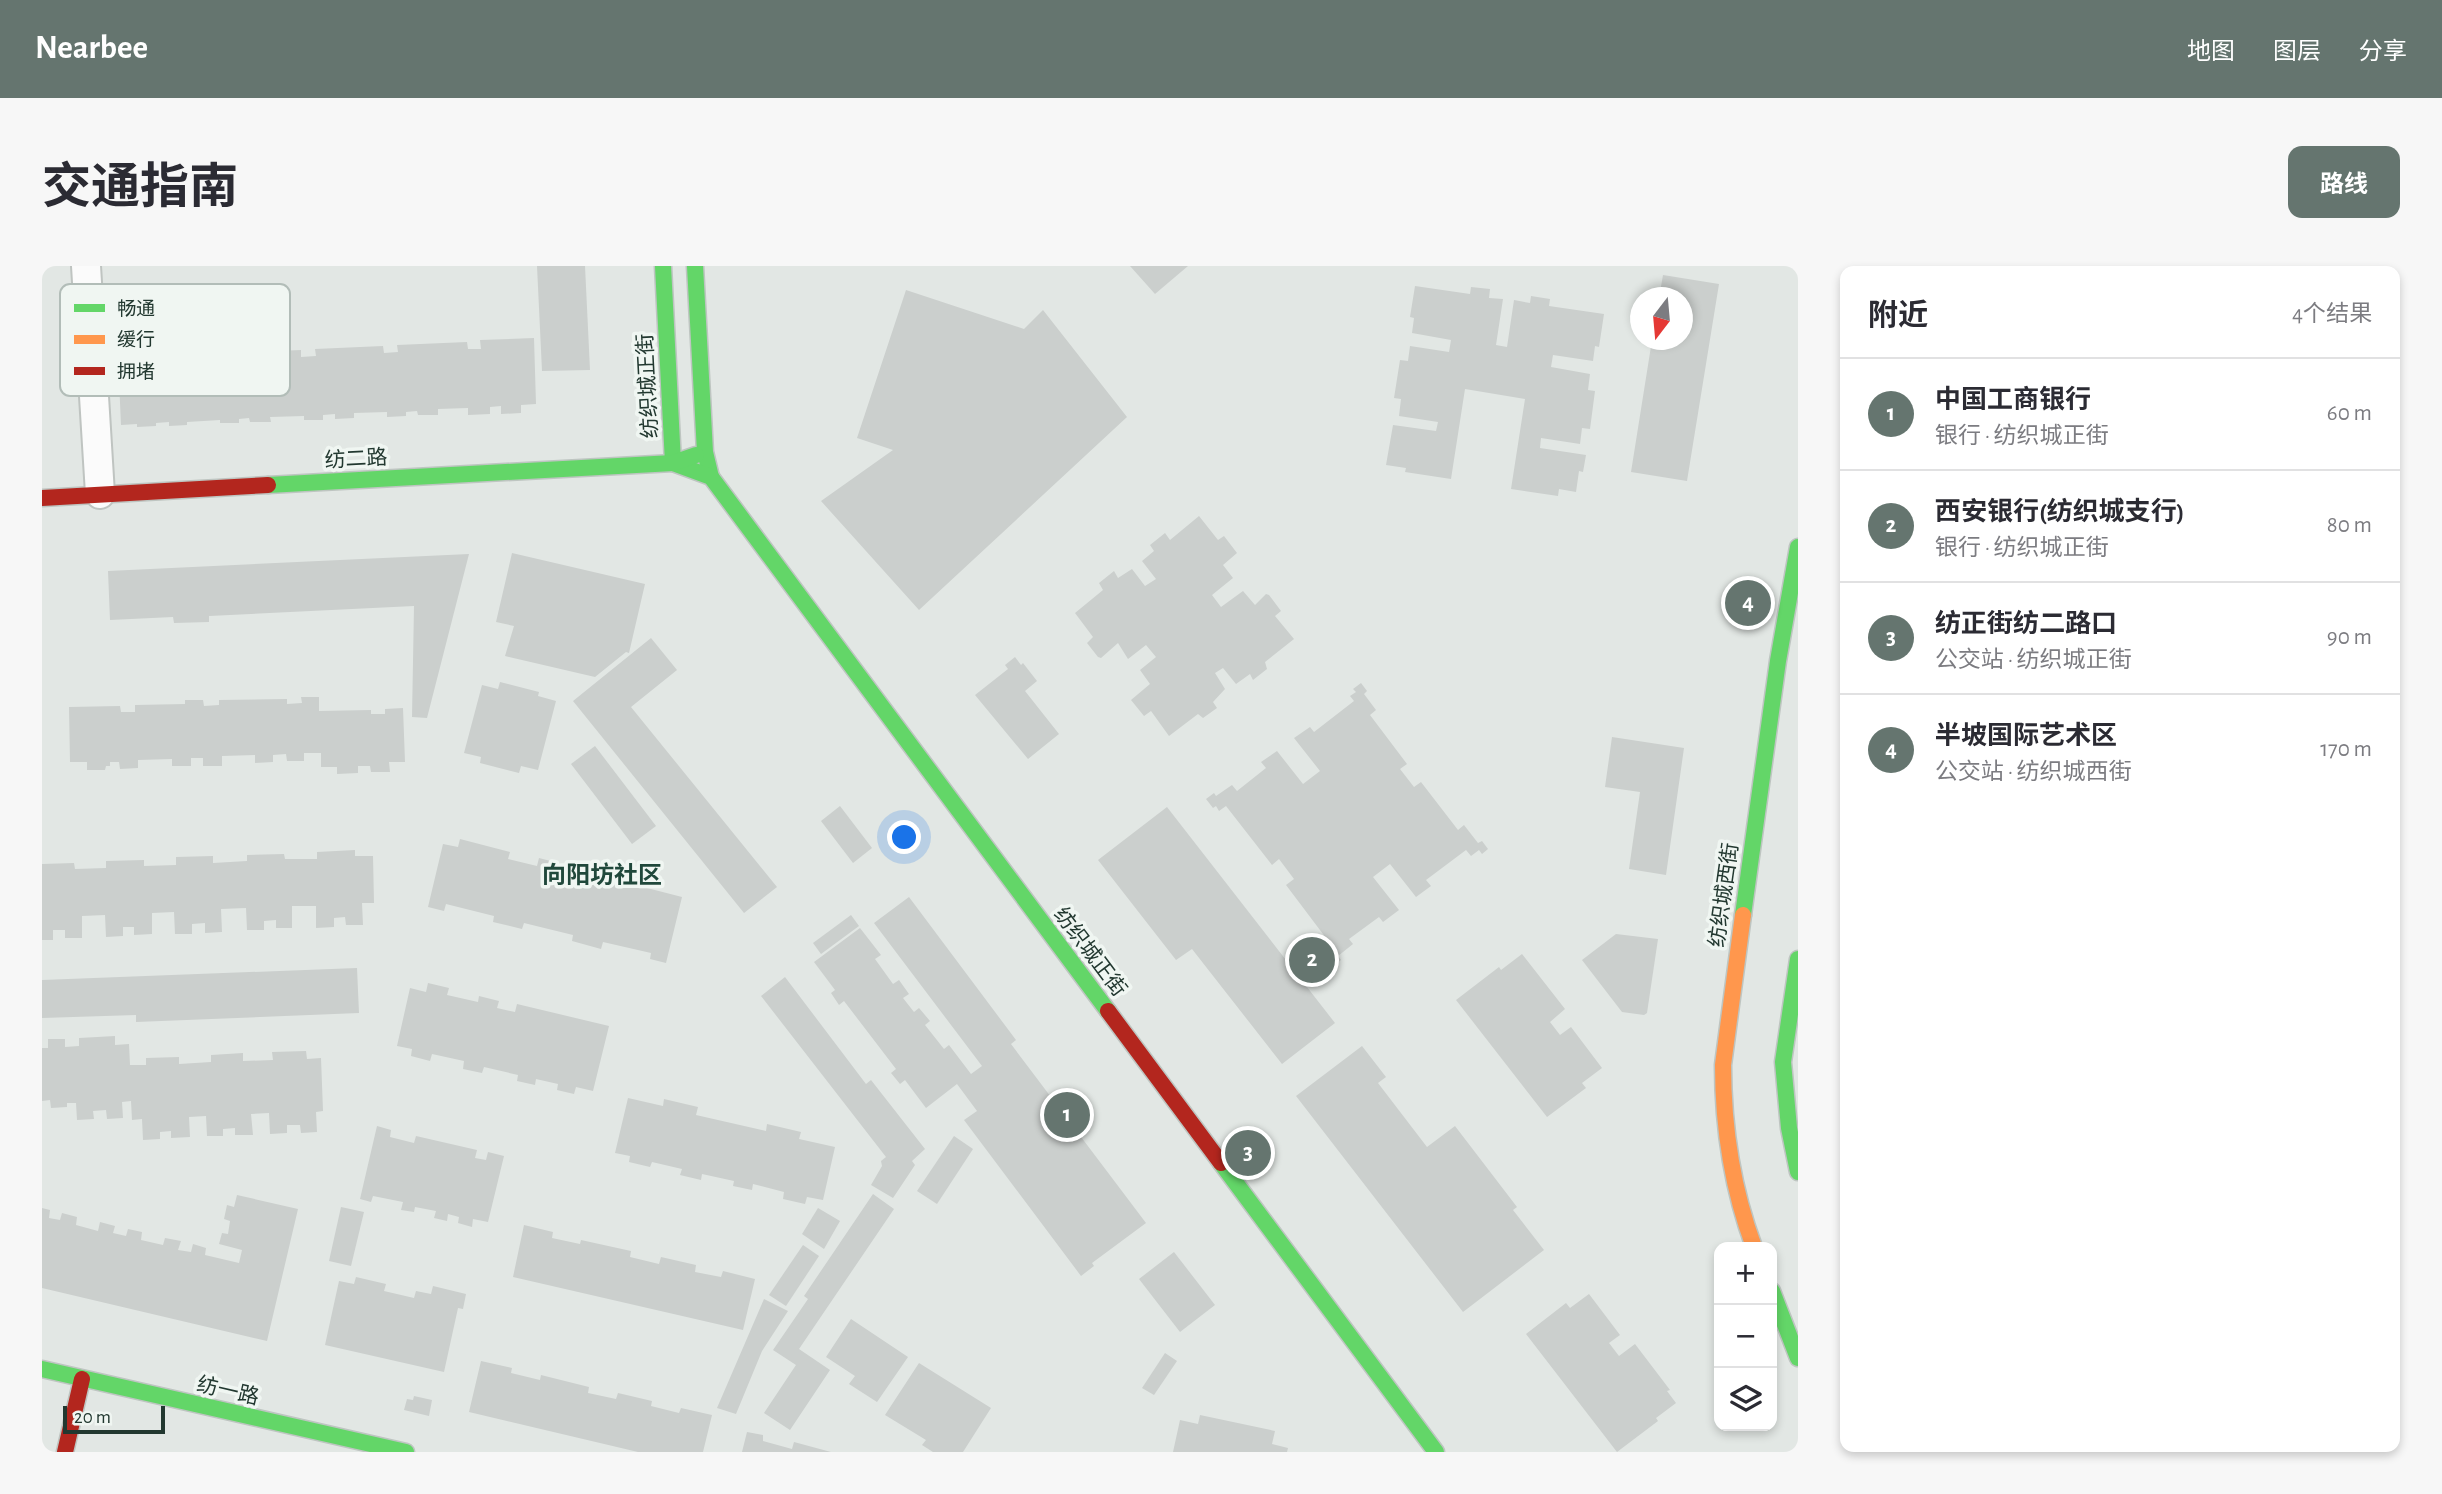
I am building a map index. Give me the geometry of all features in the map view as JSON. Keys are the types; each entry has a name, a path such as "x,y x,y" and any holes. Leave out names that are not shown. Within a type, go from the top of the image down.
{"street":[{"path":"86,266 87,284"},
{"name":"纺织城正街","path":"663,266 673,463 711,477"},
{"name":"纺织城正街","path":"695,266 705,452 711,477 1436,1452"},
{"path":"94,396 100,494"},
{"path":"673,463 705,452"},
{"name":"纺二路","path":"42,498 673,463"},
{"name":"纺织城西街","path":"1753,1242 1733,1177 1726,1141 1722,1105 1723,1065 1778,661 1798,547"},
{"path":"1798,959 1783,1062 1788,1116 1798,1172"},
{"path":"1777,1304 1798,1358"},
{"name":"纺一路","path":"42,1369 406,1452"},
{"path":"65,1452 82,1379"}],"building":[{"path":"537,266 585,266 590,370 542,371"},
{"path":"1130,266 1188,266 1155,294"},
{"path":"1663,275 1719,284 1687,481 1631,472 1650,350 1693,350 1693,287 1661,287"},
{"path":"1415,286 1470,294 1471,287 1490,289 1489,298 1503,299 1496,345 1507,347 1514,300 1530,303 1531,296 1550,299 1549,306 1604,314 1599,347 1595,346 1593,361 1553,355 1551,367 1590,374 1588,390 1595,391 1590,429 1582,428 1580,444 1541,438 1540,448 1586,455 1583,472 1579,471 1576,492 1559,489 1558,496 1511,489 1525,399 1465,389 1451,479 1405,472 1406,468 1386,465 1393,425 1436,431 1438,422 1399,416 1401,399 1394,398 1400,360 1408,361 1410,346 1449,352 1451,340 1412,333 1414,318 1410,317"},
{"path":"906,290 1024,329 1043,310 1127,417 919,610 821,501 893,450 857,438"},
{"path":"534,338 536,404 521,405 521,413 501,414 501,406 490,407 490,414 468,415 468,408 438,409 438,415 418,415 417,411 406,412 406,416 387,417 387,412 354,413 354,418 335,419 335,414 323,415 323,420 304,420 304,416 270,417 271,422 250,422 249,418 239,419 239,423 220,423 220,420 169,426 169,422 156,423 156,426 121,425 120,396 290,396 290,350 301,350 301,357 316,356 315,349 383,346 384,353 398,352 397,345 467,342 468,349 481,349 480,340"},
{"path":"1199,516 1218,540 1224,536 1237,553 1223,565 1233,578 1212,595 1221,607 1243,591 1255,605 1266,594 1269,595 1281,611 1275,616 1294,639 1265,662 1267,669 1253,680 1250,674 1236,684 1223,668 1215,673 1225,689 1213,702 1217,708 1203,718 1198,714 1169,736 1151,711 1144,716 1131,700 1150,684 1140,670 1156,657 1146,645 1128,659 1118,643 1101,658 1098,657 1087,643 1093,637 1075,613 1103,590 1099,583 1114,571 1118,578 1132,569 1145,586 1156,579 1142,561 1154,551 1150,545 1165,533 1170,540"},
{"path":"512,553 645,584 629,653 626,652 595,677 505,656 514,626 496,622"},
{"path":"469,554 427,718 412,717 414,606 209,616 209,622 174,623 173,617 110,620 108,571"},
{"path":"651,638 677,670 631,707 777,887 744,913 573,701"},
{"path":"1015,657 1037,681 1025,691 1059,734 1028,759 975,695 1008,669 1005,665"},
{"path":"500,682 539,692 538,696 556,701 538,770 521,766 519,773 480,763 481,757 464,753 482,685 498,689"},
{"path":"1361,683 1367,691 1364,694 1376,710 1370,715 1407,764 1400,769 1414,787 1421,782 1458,830 1464,825 1478,843 1482,841 1488,849 1482,854 1479,850 1471,856 1466,850 1426,880 1431,886 1416,897 1390,864 1373,877 1399,910 1383,922 1379,917 1349,939 1353,944 1338,956 1341,960 1333,966 1327,958 1330,956 1326,950 1332,946 1286,885 1294,879 1279,859 1272,865 1226,806 1219,811 1206,799 1232,785 1237,791 1266,768 1261,762 1277,751 1303,784 1320,771 1294,738 1310,727 1314,732 1354,701 1350,696 1356,692 1353,689"},
{"path":"301,697 319,697 319,711 371,710 371,714 385,714 385,709 403,708 405,762 389,762 390,772 371,772 370,766 358,766 358,773 337,774 337,767 321,767 321,753 304,753 304,761 287,761 286,754 273,755 273,762 255,763 255,755 222,756 222,766 203,766 203,758 191,758 191,766 172,766 172,759 138,760 138,768 120,769 119,762 110,762 110,766 106,766 105,770 87,770 87,762 70,762 69,707 120,706 121,712 135,712 135,705 185,704 185,700 203,700 204,706 219,705 219,700 287,699 287,704 302,703"},
{"path":"1612,737 1684,748 1666,875 1629,869 1640,792 1605,787"},
{"path":"595,746 656,826 632,844 571,764"},
{"path":"840,806 872,848 853,863 821,821"},
{"path":"1167,807 1335,1023 1282,1064 1192,949 1176,960 1098,860"},
{"path":"460,839 510,852 508,859 537,866 539,858 589,871 587,878 615,885 616,880 682,897 666,963 650,959 651,953 603,942 601,949 572,941 573,935 524,923 522,929 493,922 494,916 446,904 444,911 428,907 443,844 458,847"},
{"path":"355,850 355,856 373,856 374,903 362,903 363,925 346,925 345,917 334,918 334,927 316,928 316,906 292,906 292,928 276,928 276,920 264,921 264,930 247,930 246,908 221,909 222,932 205,933 205,923 192,924 192,934 175,934 174,912 152,913 152,934 134,935 134,927 123,927 123,936 106,937 105,915 82,916 82,938 65,938 65,930 53,930 53,940 42,940 42,864 74,863 75,869 106,868 106,861 144,860 144,866 176,865 176,857 213,856 213,863 247,861 247,855 284,854 285,859 317,859 317,852"},
{"path":"909,897 1016,1040 1011,1044 1146,1223 1092,1263 1094,1266 1081,1276 964,1120 977,1111 957,1084 926,1108 905,1080 900,1084 891,1073 896,1069 844,1001 839,1005 831,993 835,990 814,962 860,928 881,955 875,959 893,984 899,980 909,994 903,998 914,1012 919,1008 930,1021 925,1025 944,1049 949,1045 971,1074 982,1066 874,923"},
{"path":"851,915 859,926 821,954 813,943"},
{"path":"1616,934 1658,939 1647,1013 1644,1015 1622,1012 1582,960"},
{"path":"1522,954 1565,1009 1550,1022 1560,1035 1571,1027 1602,1068 1582,1083 1586,1088 1547,1117 1456,1000 1499,967 1501,970"},
{"path":"357,968 359,1013 136,1022 136,1015 42,1018 42,980"},
{"path":"785,977 866,1084 871,1080 925,1149 912,1161 915,1165 893,1198 871,1185 882,1166 881,1161 886,1157 761,996"},
{"path":"428,983 449,988 447,995 478,1002 479,996 499,1001 497,1008 515,1012 517,1004 609,1026 593,1091 576,1087 574,1094 557,1090 558,1084 536,1079 535,1085 517,1081 518,1075 484,1067 482,1073 463,1069 464,1061 432,1054 430,1061 411,1056 412,1049 397,1046 410,988 426,992"},
{"path":"115,1036 115,1045 129,1044 130,1065 146,1065 146,1058 179,1057 179,1064 211,1062 211,1055 243,1053 243,1061 273,1060 272,1052 306,1051 307,1059 321,1058 323,1111 316,1112 317,1132 301,1133 300,1125 287,1125 287,1133 270,1134 269,1113 251,1114 253,1135 235,1135 235,1128 223,1129 223,1136 207,1136 206,1116 189,1117 190,1137 171,1138 171,1131 160,1132 160,1139 143,1140 142,1119 132,1120 131,1101 122,1102 123,1118 107,1119 106,1110 93,1111 94,1119 77,1120 76,1103 67,1103 67,1107 51,1108 50,1100 42,1101 42,1048 48,1048 48,1039 65,1039 65,1047 79,1046 79,1038"},
{"path":"1362,1046 1386,1077 1378,1083 1427,1147 1455,1126 1517,1207 1513,1210 1544,1250 1463,1312 1296,1096"},
{"path":"628,1098 663,1106 664,1099 698,1107 696,1115 766,1131 767,1124 801,1132 799,1139 835,1147 823,1200 807,1197 805,1204 783,1199 784,1192 753,1184 752,1190 733,1186 734,1181 702,1174 701,1180 680,1175 682,1169 652,1162 650,1167 629,1162 630,1156 615,1153"},
{"path":"377,1126 391,1130 390,1137 414,1143 416,1136 477,1150 475,1158 486,1160 488,1152 504,1156 488,1222 473,1219 472,1227 458,1223 459,1217 448,1214 447,1221 434,1218 436,1211 415,1207 414,1212 401,1210 403,1202 373,1196 371,1202 360,1199"},
{"path":"954,1136 973,1149 937,1204 917,1191"},
{"path":"873,1194 894,1209 799,1349 830,1370 790,1430 764,1413 796,1365 773,1350 808,1299 804,1296"},
{"path":"237,1195 298,1209 267,1341 42,1288 42,1208 50,1210 49,1218 60,1220 62,1213 77,1217 76,1225 98,1231 100,1222 115,1226 113,1233 126,1236 128,1229 142,1232 141,1240 163,1245 165,1238 181,1241 178,1250 191,1252 193,1244 206,1248 205,1255 239,1263 242,1250 219,1244 222,1233 228,1234 230,1221 224,1219 227,1205 234,1207"},
{"path":"341,1207 364,1212 351,1266 329,1261"},
{"path":"818,1208 840,1221 824,1249 802,1234"},
{"path":"524,1225 553,1232 552,1238 580,1244 581,1240 631,1251 630,1257 659,1264 661,1257 696,1265 695,1272 721,1277 723,1271 755,1279 743,1330 513,1277"},
{"path":"803,1245 819,1256 786,1306 769,1295"},
{"path":"1174,1252 1215,1305 1180,1332 1139,1279"},
{"path":"356,1277 386,1284 384,1291 414,1298 416,1291 431,1294 433,1286 466,1294 463,1309 458,1308 444,1372 325,1345 339,1281 354,1284"},
{"path":"1589,1294 1620,1335 1609,1343 1619,1356 1635,1344 1670,1390 1667,1391 1676,1403 1656,1418 1658,1421 1617,1452 1526,1334 1566,1303 1570,1308"},
{"path":"764,1299 788,1311 762,1351 736,1414 717,1408"},
{"path":"851,1319 908,1357 877,1402 849,1384 855,1376 826,1357"},
{"path":"1165,1353 1177,1361 1154,1395 1142,1388"},
{"path":"481,1361 512,1368 511,1373 540,1380 541,1375 589,1387 588,1393 616,1399 618,1393 652,1401 651,1406 679,1413 681,1408 712,1415 703,1452 638,1452 469,1412"},
{"path":"919,1363 991,1408 963,1452 933,1452 922,1445 926,1440 885,1415"},
{"path":"414,1396 432,1400 429,1416 404,1410 407,1399 413,1400"},
{"path":"1200,1415 1275,1431 1272,1444 1288,1448 1287,1452 1173,1452 1180,1420 1198,1424"},
{"path":"747,1432 763,1435 763,1441 792,1449 794,1442 831,1452 742,1452"}],"traffic: fast":[{"path":"663,266 673,463"},
{"path":"695,266 705,452 711,477"},
{"path":"268,485 673,463 696,455"},
{"path":"673,463 711,477 1108,1011"},
{"path":"1743,915 1778,661 1798,547"},
{"path":"1798,959 1783,1062 1789,1128 1798,1172"},
{"path":"1221,1163 1436,1452"},
{"path":"1777,1304 1798,1358"},
{"path":"42,1369 406,1452"}],"traffic: slow":[{"path":"1743,915 1723,1065 1723,1088 1727,1135 1735,1180 1752,1242"}],"traffic: jam":[{"path":"42,498 268,485"},
{"path":"1108,1011 1221,1163"},
{"path":"65,1452 82,1379"}],"place":[{"name":"半坡国际艺术区","path":"1748,603"},
{"name":"西安银行(纺织城支行)","path":"1312,960"},
{"name":"中国工商银行","path":"1067,1115"},
{"name":"纺正街纺二路口","path":"1248,1153"}],"district":[{"name":"向阳坊社区","path":"602,876"}]}
